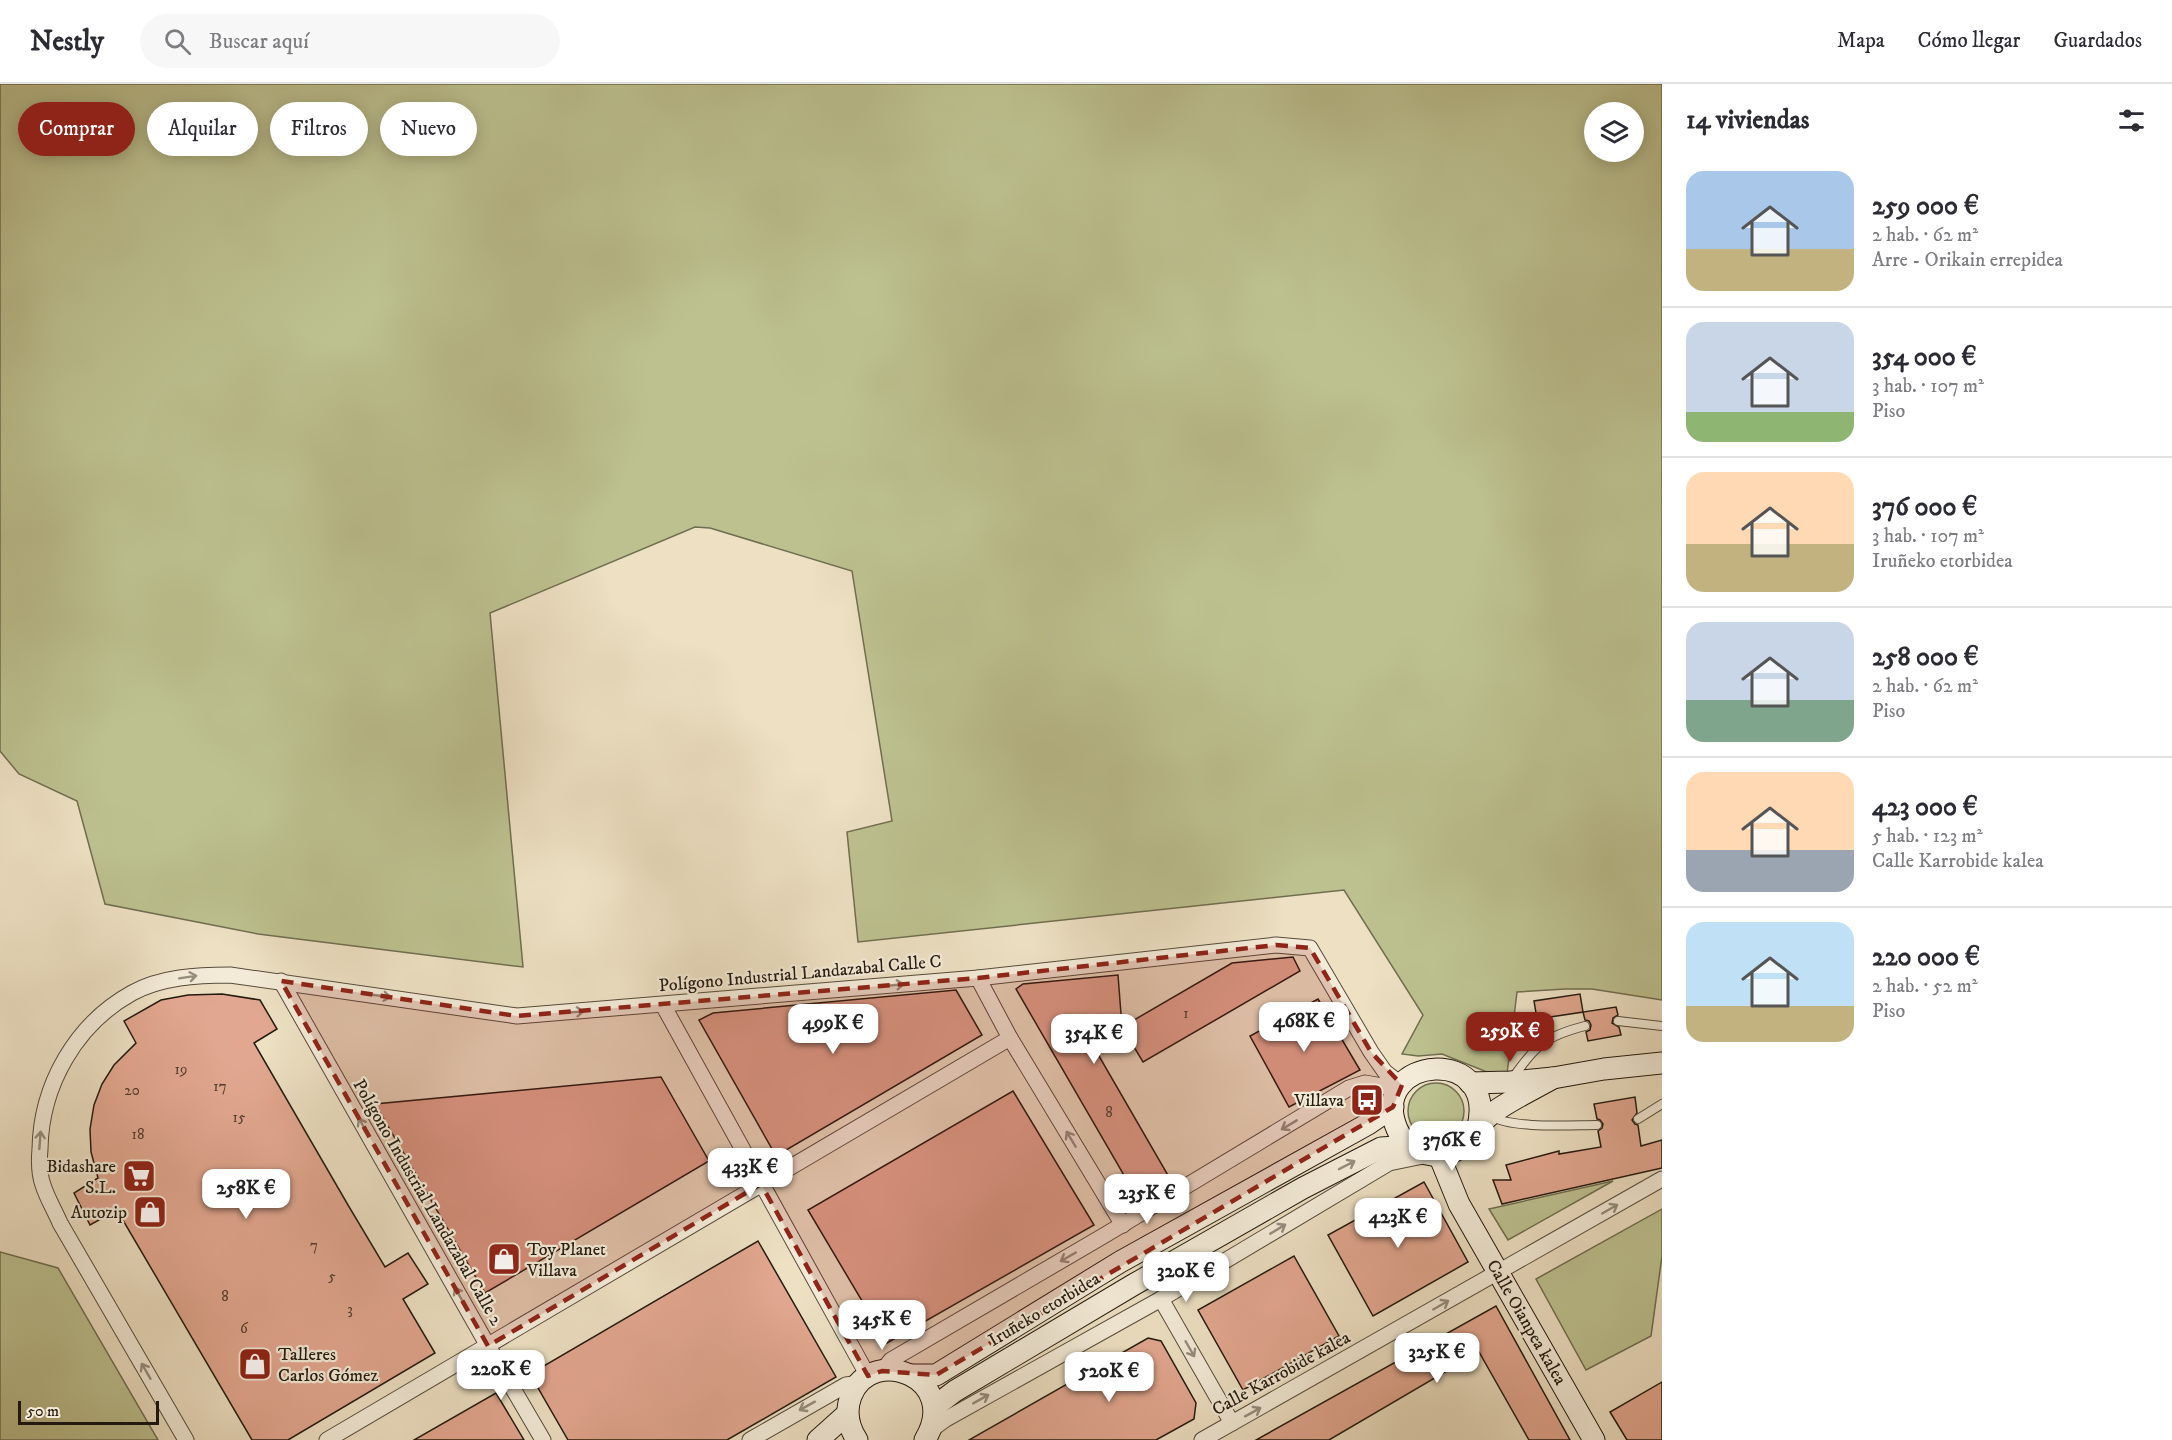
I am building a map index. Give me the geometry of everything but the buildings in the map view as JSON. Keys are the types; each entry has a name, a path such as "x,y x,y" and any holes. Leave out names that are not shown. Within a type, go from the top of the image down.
{"main road":[{"path":"1470,1083 1553,1078 1604,1069 1662,1063"},
{"path":"1459,1204 1457,1172 1480,1127 1480,1106 1477,1094 1462,1076 1451,1070 1432,1068 1417,1072 1398,1094 1394,1123 1399,1134 1410,1146 1434,1155 1452,1152 1464,1146 1480,1127 1553,1078"},
{"name":"Iruñeko etorbidea","path":"870,1377 892,1370 912,1376 936,1374 1120,1262 1368,1124 1398,1094"},
{"name":"Iruñeko etorbidea","path":"934,1407 964,1385 1303,1188 1381,1148 1410,1146"},
{"name":"Calle Oianpea kalea","path":"1434,1155 1459,1204 1594,1440"},
{"path":"912,1376 923,1384 930,1394 934,1407 934,1419 928,1435"},
{"path":"856,1440 847,1414 853,1392 870,1377"},
{"path":"818,1440 847,1414"}],"street":[{"name":"Polígono Industrial Landazabal Calle C","path":"186,1440 60,1223 43,1185 39,1162 40,1136 52,1082 78,1039 132,993 164,981 193,975 230,975 517,1016 978,978 1276,945 1310,948 1398,1094"},
{"path":"978,978 1010,1038 1123,1225"},
{"name":"Polígono Industrial Landazabal Calle 2","path":"281,981 543,1440"},
{"path":"663,1005 870,1377"},
{"path":"327,1440 1010,1038"},
{"path":"750,1440 846,1385 870,1377 891,1360 1123,1225 1349,1088 1365,1083 1398,1094"},
{"path":"928,1435 946,1419 1161,1299 1389,1163 1434,1155"},
{"name":"Calle Karrobide kalea","path":"1202,1440 1662,1179"},
{"path":"1161,1299 1232,1423"}],"lane":[{"path":"1618,1021 1662,1026"},
{"path":"1510,1082 1538,1046 1560,1032 1586,1026"},
{"path":"1638,1119 1662,1104"},
{"path":"1480,1127 1500,1121 1550,1125 1598,1125"}],"highlighted area":[{"path":"1276,945 1310,948 1371,1052 1402,1085 1393,1107 936,1375 882,1371 868,1376 761,1184 488,1346 281,981 517,1016 978,978"}],"green space":[{"path":"0,84 1662,84 1662,1000 1592,989 1517,992 1507,1074 1487,1072 1442,1054 1418,1056 1402,1054 1423,1015 1344,890 858,942 847,832 892,821 852,571 710,528 695,527 490,613 523,967 258,934 105,904 77,801 19,774 0,751"},
{"path":"1430,1083 1442,1083 1456,1091 1464,1105 1462,1122 1456,1131 1442,1139 1430,1139 1413,1127 1408,1117 1408,1105 1420,1088"},
{"path":"1613,1181 1508,1240 1489,1209"},
{"path":"1662,1209 1662,1256 1651,1336 1586,1370 1536,1279"},
{"path":"0,1252 58,1268 158,1440 0,1440"}],"place":[{"name":"Villava","path":"1367,1100"},
{"name":"Bidashare S.L.","path":"139,1176"},
{"name":"Autozip","path":"150,1212"},
{"name":"Toy Planet Villava","path":"504,1259"},
{"name":"Talleres Carlos Gómez","path":"255,1364"}]}
